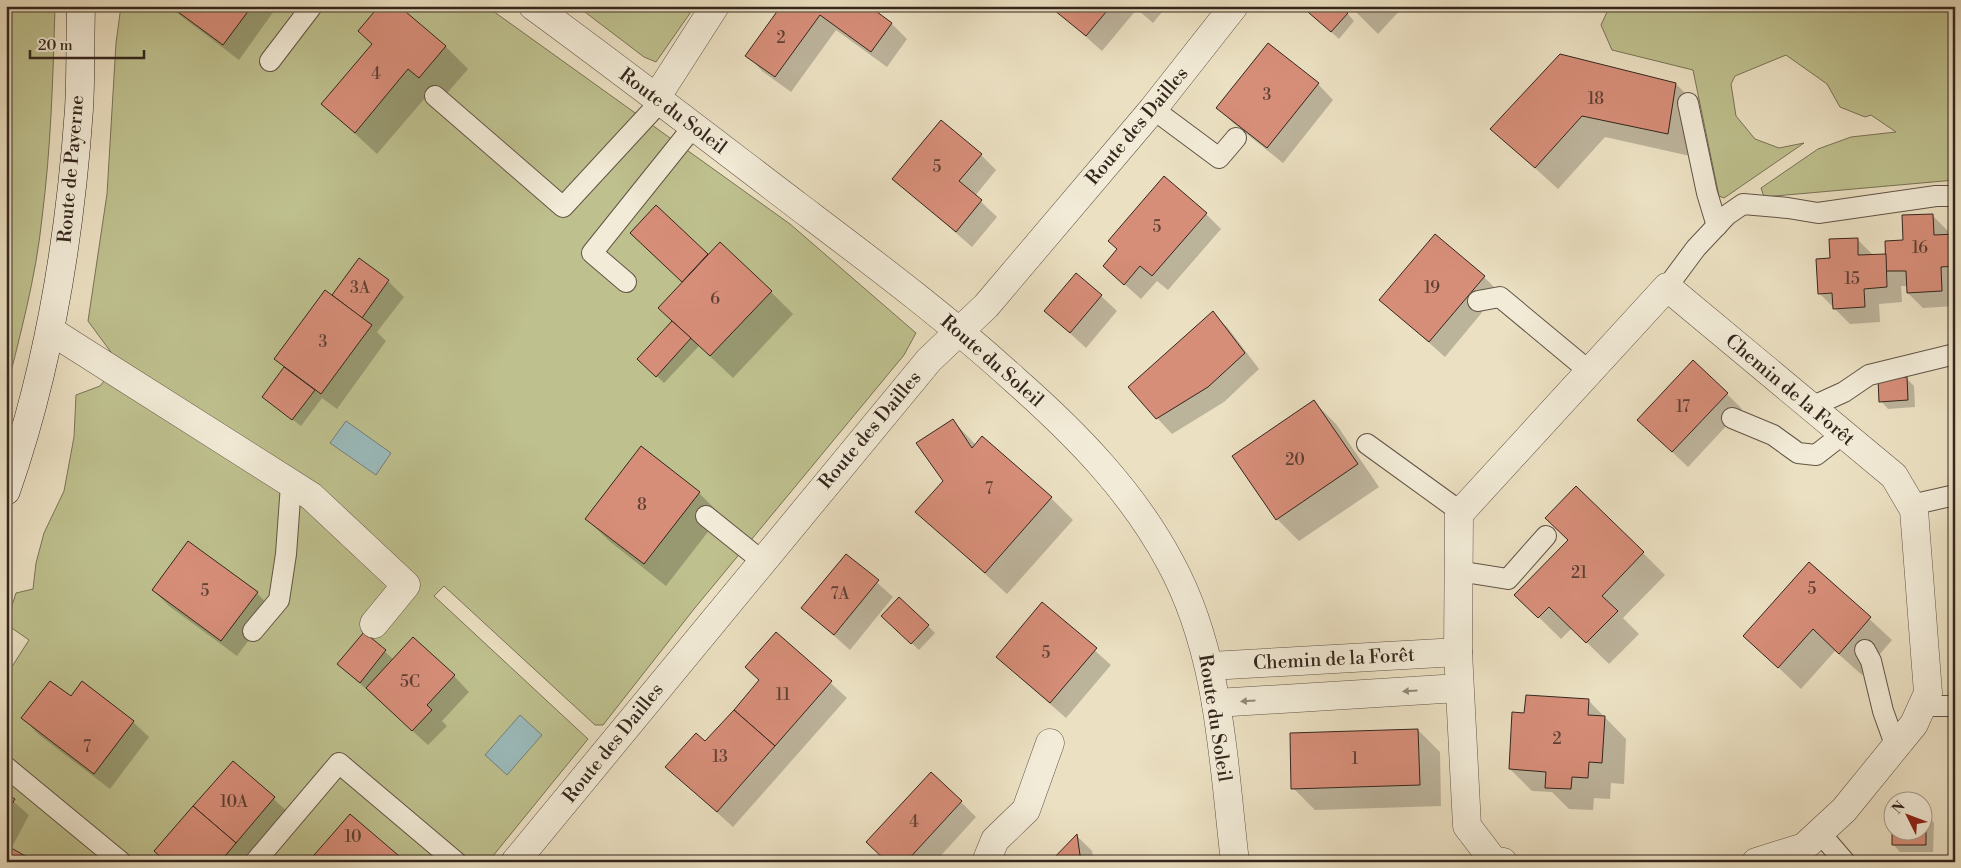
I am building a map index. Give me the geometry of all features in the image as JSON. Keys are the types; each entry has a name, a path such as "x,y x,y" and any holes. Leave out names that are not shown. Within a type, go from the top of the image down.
{"street":[{"name":"Route de Payerne","path":"6,491 51,331 67,229 79,107 81,6"},
{"path":"658,100 715,6"},
{"name":"Route des Dailles","path":"514,862 929,360 986,306 1152,109 1234,6"},
{"name":"Route du Soleil","path":"543,9 658,100 959,331 1062,422 1126,492 1170,562 1188,601 1210,666 1235,862"},
{"path":"1503,862 1493,860 1467,826 1458,652 1459,514 1667,287"},
{"name":"Chemin de la Forêt","path":"1667,287 1894,476 1914,510 1928,693 1914,724 1844,810 1804,847 1756,862"},
{"path":"51,331 311,496 406,585 374,624"},
{"name":"Chemin de la Forêt","path":"1210,666 1458,652"},
{"name":"Chemin de la Forêt","path":"1216,704 1459,688"},
{"path":"986,862 994,840 1026,810 1050,743"}],"lane":[{"path":"270,61 312,6"},
{"path":"435,96 563,207 658,100"},
{"path":"1688,103 1706,193 1718,226"},
{"path":"1152,109 1219,158 1236,138"},
{"path":"626,282 592,253 693,127"},
{"path":"1667,287 1696,248 1727,215 1743,204 1818,213 1936,196 1955,196"},
{"path":"1478,301 1500,298 1589,371"},
{"path":"1811,407 1844,392 1869,375 1955,354"},
{"path":"1732,418 1773,435 1798,453 1816,454 1843,434"},
{"path":"1367,444 1461,512"},
{"path":"253,631 278,600 286,554 291,485"},
{"path":"1911,505 1955,494"},
{"path":"706,516 762,561"},
{"path":"1458,571 1508,579 1546,536"},
{"path":"1865,650 1871,661 1883,711 1896,747"},
{"path":"1922,706 1955,706"},
{"path":"255,862 339,763 456,862"},
{"path":"6,768 121,862"},
{"path":"1820,832 1845,862"}],"green space":[{"path":"6,6 55,6 50,139 39,240 27,306 6,392"},
{"path":"121,6 486,6 790,224 916,333 904,355 694,609 603,725 595,725 444,586 434,596 588,739 488,862 6,862 6,676 29,640 6,624 16,593 33,589 36,563 44,533 64,491 74,437 76,395 100,386 119,363 88,321 107,194 116,43"},
{"path":"577,6 695,6 656,62 644,57"},
{"path":"1596,6 1955,6 1955,180 1764,197 1761,188 1818,149 1851,137 1896,132 1871,115 1865,117 1840,107 1827,84 1786,55 1735,76 1731,84 1736,116 1755,139 1779,148 1804,143 1724,198 1719,196 1693,70 1612,50 1601,25 1607,12"}],"water":[{"path":"346,421 391,453 376,475 330,443"},
{"path":"520,715 542,735 507,775 485,755"}],"building":[{"path":"170,6 252,6 223,45"},
{"path":"379,6 399,6 446,46 419,78 408,69 355,133 321,104 372,44 358,31"},
{"path":"781,6 869,6 892,23 871,52 820,15 775,77 745,56"},
{"path":"1049,6 1111,6 1086,36"},
{"path":"1301,6 1340,6 1348,13 1331,32"},
{"path":"1268,43 1319,83 1267,148 1216,108"},
{"path":"1560,54 1676,83 1668,134 1582,116 1535,168 1490,129"},
{"path":"941,120 982,154 959,181 982,200 956,232 892,179"},
{"path":"1164,176 1207,213 1152,276 1140,266 1124,285 1103,266 1117,249 1108,241"},
{"path":"656,205 708,254 682,282 630,233"},
{"path":"1933,214 1934,235 1955,234 1955,266 1941,267 1942,291 1907,293 1906,271 1886,271 1885,241 1903,240 1902,215"},
{"path":"1435,234 1485,276 1429,342 1379,300"},
{"path":"1858,238 1858,255 1886,254 1887,287 1864,289 1865,307 1833,309 1832,293 1818,294 1816,259 1830,258 1829,239"},
{"path":"720,242 772,291 710,356 658,308"},
{"path":"359,258 389,280 362,318 332,295"},
{"path":"1076,273 1102,295 1070,333 1044,311"},
{"path":"325,290 372,325 321,394 274,359"},
{"path":"1213,311 1245,353 1208,387 1156,419 1128,387"},
{"path":"672,321 691,338 656,377 637,359"},
{"path":"1693,360 1728,393 1672,452 1637,420"},
{"path":"284,367 315,390 292,420 262,397"},
{"path":"1907,377 1908,400 1879,402 1878,379"},
{"path":"1314,400 1358,464 1276,520 1232,456"},
{"path":"953,419 972,448 982,436 1052,497 985,573 915,512 943,481 916,443"},
{"path":"641,446 700,492 644,564 585,519"},
{"path":"1576,486 1644,552 1602,596 1618,611 1586,643 1549,607 1538,618 1514,595 1568,540 1545,518"},
{"path":"188,541 258,592 221,641 152,590"},
{"path":"846,554 879,580 834,635 801,608"},
{"path":"1809,562 1871,617 1839,654 1813,629 1778,668 1743,636"},
{"path":"899,597 929,625 911,644 881,616"},
{"path":"1042,602 1097,648 1050,703 996,657"},
{"path":"364,632 386,650 360,683 337,664"},
{"path":"776,632 832,681 775,746 734,710 759,680 745,667"},
{"path":"413,637 455,675 427,705 432,710 412,731 366,688"},
{"path":"50,681 71,696 82,681 134,721 94,774 21,718"},
{"path":"1526,695 1589,699 1588,715 1605,716 1602,763 1589,762 1588,778 1572,777 1571,789 1545,788 1546,772 1509,769 1512,712 1524,713"},
{"path":"734,710 775,746 717,812 665,767 696,733 705,741"},
{"path":"1418,729 1420,785 1291,789 1290,733"},
{"path":"233,761 275,797 236,843 193,806"},
{"path":"931,772 962,801 906,862 887,862 866,842"},
{"path":"6,794 15,799 6,814"},
{"path":"193,806 236,843 220,862 166,862 154,851"},
{"path":"350,814 405,861 308,862"},
{"path":"1077,834 1081,862 1050,862"},
{"path":"1892,840 1926,840 1926,845 1892,845"},
{"path":"6,845 27,857 25,862 6,862"}]}
